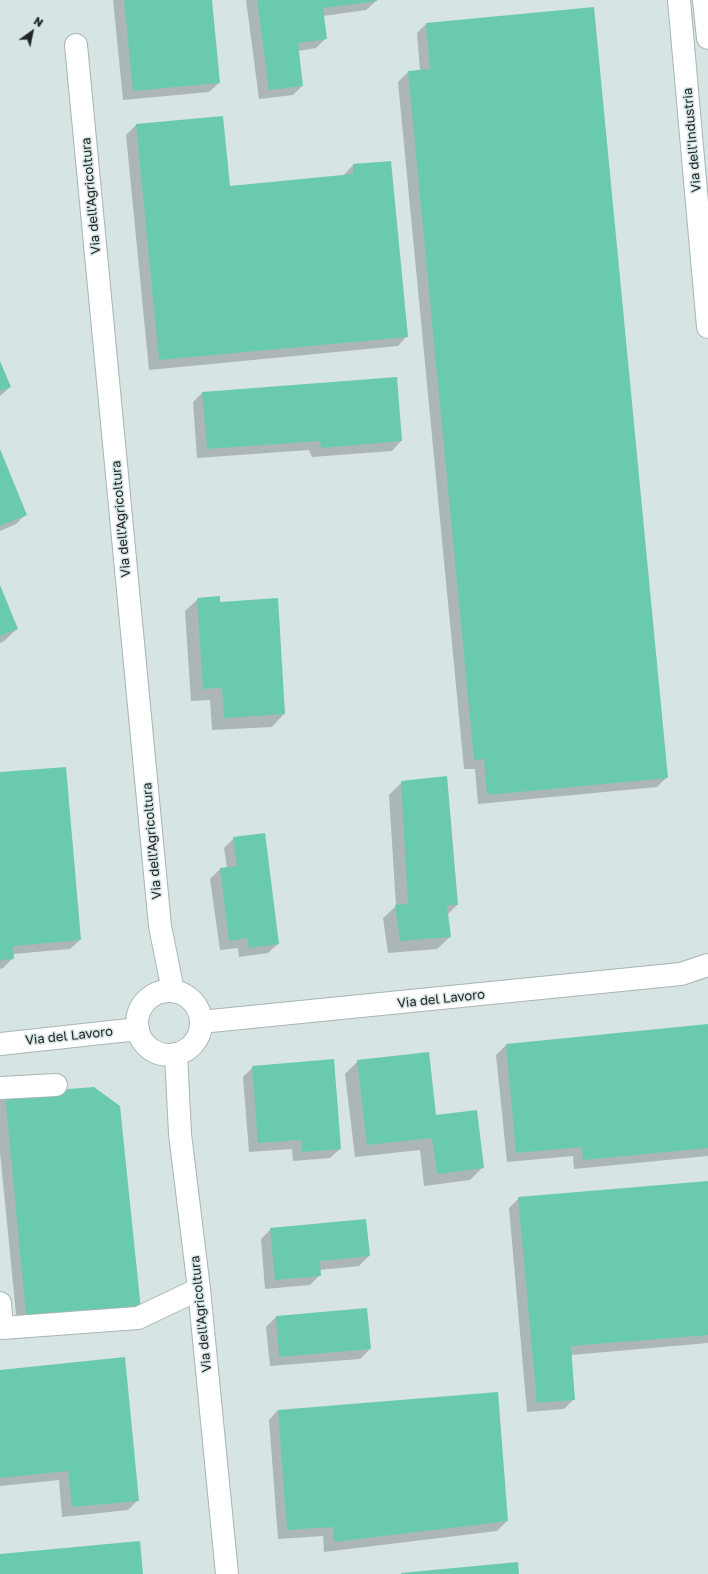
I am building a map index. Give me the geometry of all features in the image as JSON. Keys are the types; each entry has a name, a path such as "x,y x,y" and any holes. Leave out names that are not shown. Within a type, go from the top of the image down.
{"street":[{"name":"Via dell'Industria","path":"679,0 707,297 708,327"},
{"path":"704,0 708,38"},
{"name":"Via dell'Agricoltura","path":"76,45 160,926 173,991"},
{"path":"684,48 708,46"},
{"name":"Via del Lavoro","path":"201,1022 681,974 708,965"},
{"name":"Via del Lavoro","path":"681,974 708,980"},
{"path":"163,991 173,991 189,998 199,1013 201,1022 200,1031 194,1042 184,1051 176,1054 166,1054 152,1049 142,1039 138,1029 137,1019 145,1001 153,995 163,991"},
{"name":"Via del Lavoro","path":"0,1044 138,1029"},
{"name":"Via dell'Agricoltura","path":"176,1054 180,1134 199,1289 227,1574"},
{"path":"0,1088 56,1085"},
{"path":"0,1303 1,1327 138,1318 199,1289"}],"building":[{"path":"124,0 212,0 220,83 133,91"},
{"path":"257,0 377,1 323,8 327,39 298,43 303,86 269,90"},
{"path":"594,7 668,778 487,795 484,759 474,760 408,71 430,69 426,23"},
{"path":"223,116 230,186 353,174 353,164 391,161 408,337 159,360 136,124"},
{"path":"0,361 11,387 0,391"},
{"path":"397,377 402,441 322,448 319,441 207,449 202,392"},
{"path":"0,449 27,515 0,526"},
{"path":"0,585 18,629 0,636"},
{"path":"220,596 220,602 278,598 285,714 224,718 222,688 203,689 197,598"},
{"path":"66,767 81,940 13,946 14,959 0,960 0,772"},
{"path":"447,776 458,905 447,905 451,937 400,941 395,905 408,904 401,781"},
{"path":"265,833 279,944 249,948 247,938 229,941 220,868 237,866 233,837"},
{"path":"708,1024 708,1148 583,1160 582,1147 516,1153 506,1044"},
{"path":"429,1052 436,1115 477,1110 484,1168 437,1174 432,1138 367,1145 357,1060"},
{"path":"334,1059 341,1149 302,1152 301,1140 258,1143 252,1066"},
{"path":"94,1087 120,1106 141,1310 27,1325 5,1094"},
{"path":"708,1181 708,1335 571,1346 575,1400 537,1403 518,1197"},
{"path":"366,1219 370,1256 320,1261 321,1276 275,1280 270,1228"},
{"path":"367,1308 371,1349 279,1357 276,1316"},
{"path":"125,1357 139,1501 72,1507 68,1471 0,1478 0,1370"},
{"path":"498,1392 508,1521 334,1542 333,1527 287,1530 278,1410"},
{"path":"140,1541 143,1574 0,1574 0,1554"},
{"path":"518,1562 519,1574 401,1574 401,1573"}]}
